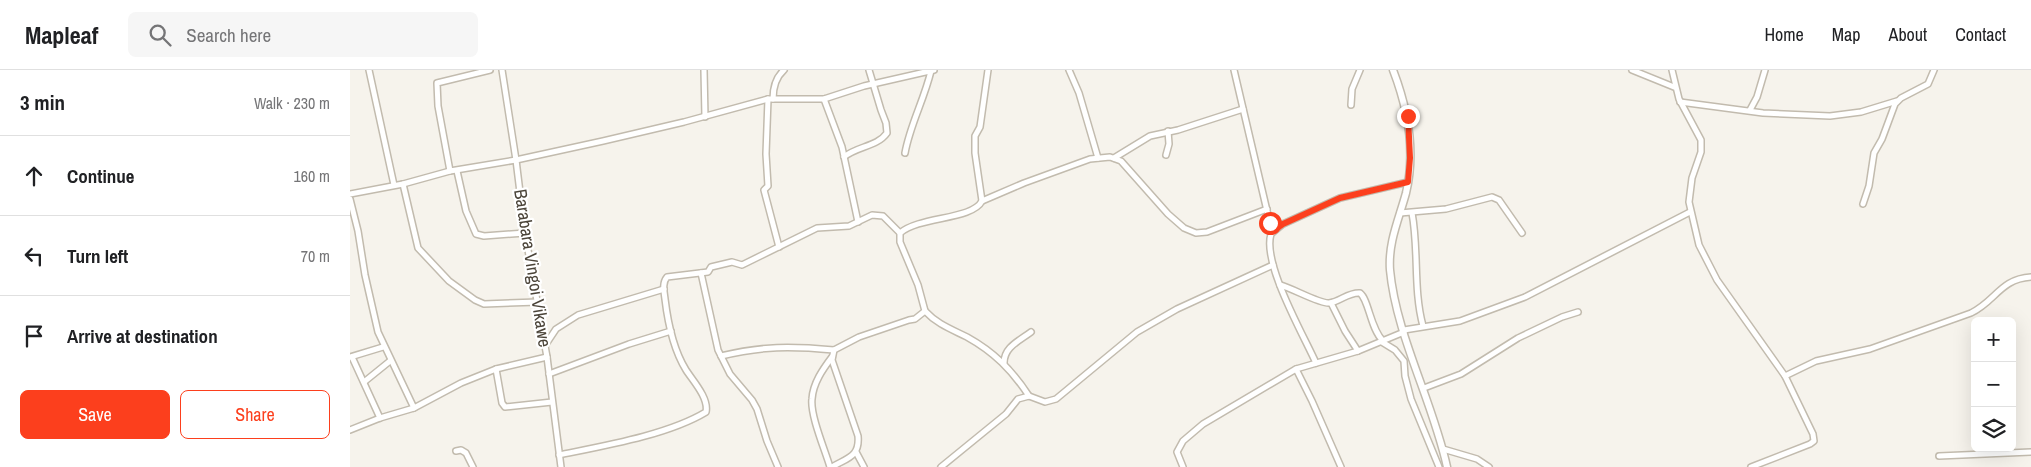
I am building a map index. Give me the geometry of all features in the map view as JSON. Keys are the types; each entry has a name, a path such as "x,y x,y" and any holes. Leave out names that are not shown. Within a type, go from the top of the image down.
{"street":[{"path":"369,70 394,185"},
{"path":"450,171 436,85 438,82 490,70"},
{"name":"Barabara Vingoi Vikawe","path":"502,70 525,233 547,357 561,467"},
{"path":"704,70 705,116"},
{"path":"779,248 764,190 768,187 766,154 770,99 779,74 784,70"},
{"path":"844,157 856,148 876,142 887,133 886,123 869,70"},
{"path":"982,201 975,153 975,136 980,127 988,70"},
{"path":"1069,70 1079,93 1098,158"},
{"path":"1234,70 1273,231"},
{"path":"1351,105 1352,89 1360,70"},
{"path":"1393,70 1408,116 1410,158 1408,182 1394,231 1390,269 1394,300 1424,388 1447,467"},
{"path":"1632,70 1674,87"},
{"path":"1672,70 1674,87 1680,102 1702,140 1701,152 1689,191 1690,212 1699,245 1717,280 1785,376 1810,425 1814,441 1751,467"},
{"path":"1750,110 1757,97 1765,70"},
{"path":"1680,102 1709,107 1750,110 1763,114 1830,116 1861,112 1897,101 1928,84 1934,70"},
{"path":"350,194 403,184 450,171 516,160 770,99 824,99 874,84 933,71"},
{"path":"904,153 909,131 933,71"},
{"path":"824,99 838,131 858,222"},
{"path":"1863,204 1874,153 1897,101"},
{"path":"1114,158 1150,136 1243,109"},
{"path":"1166,155 1169,144 1168,131"},
{"path":"900,233 914,224 971,211 980,205 982,201 1037,178 1098,158 1114,158 1121,161 1168,214 1184,228 1196,233 1207,232 1267,210"},
{"path":"457,171 466,211 476,234 484,236 525,233"},
{"path":"1316,362 1280,285 1273,265 1269,240 1273,231 1340,198 1408,182"},
{"path":"403,184 418,248 449,281 475,300 484,304 538,302"},
{"path":"1400,213 1446,209 1492,197 1500,200 1522,233"},
{"path":"350,199 374,313 383,346 404,384 414,408"},
{"path":"1184,467 1177,452 1183,441 1225,409 1296,369 1358,351 1404,331 1423,326 1460,321 1525,297 1690,212"},
{"path":"1412,213 1415,232 1418,302 1423,326"},
{"path":"559,455 596,448 648,434 706,412 705,402 678,356 670,331 664,289 664,282 667,277 708,272 711,267 732,262 742,265 817,228 843,226 858,222 872,215 880,214 892,223 900,233 900,242 918,285 925,310 936,323 968,338 990,352 1004,363 1029,396 1045,402 1056,399 1137,332 1177,309 1273,265"},
{"path":"701,273 720,356 730,374 757,409 778,467"},
{"path":"1785,376 1816,361 1870,349 1971,313 1984,305 2004,285 2017,278 2031,277"},
{"path":"1280,285 1317,300 1331,303 1355,293 1362,295 1373,327 1382,341 1395,350 1404,360 1405,376 1411,399 1439,467"},
{"path":"545,344 556,329 578,315 664,289"},
{"path":"1331,303 1345,331 1358,351"},
{"path":"720,356 768,346 834,350 859,337 915,319 925,310"},
{"path":"1424,388 1461,374 1518,338 1562,317 1578,312"},
{"path":"549,374 670,331"},
{"path":"1004,363 1005,353 1008,349 1031,332"},
{"path":"380,418 351,357 383,346"},
{"path":"832,357 858,436 859,446 856,452 831,467 812,409 812,399 820,375 832,357 834,350"},
{"path":"350,430 380,418 414,408 461,383 496,369 547,357"},
{"path":"364,382 390,361"},
{"path":"496,369 502,403 505,407 552,402"},
{"path":"1296,369 1312,400 1341,467"},
{"path":"941,467 1006,414 1018,399 1029,396"},
{"path":"456,451 461,450 466,453 473,467"},
{"path":"1443,450 1477,459 1489,467"},
{"path":"856,452 864,467"},
{"path":"1938,456 2031,452"}],"route":[{"path":"1270,223 1273,231 1283,224 1340,198 1408,182 1410,158 1408,116"}]}
